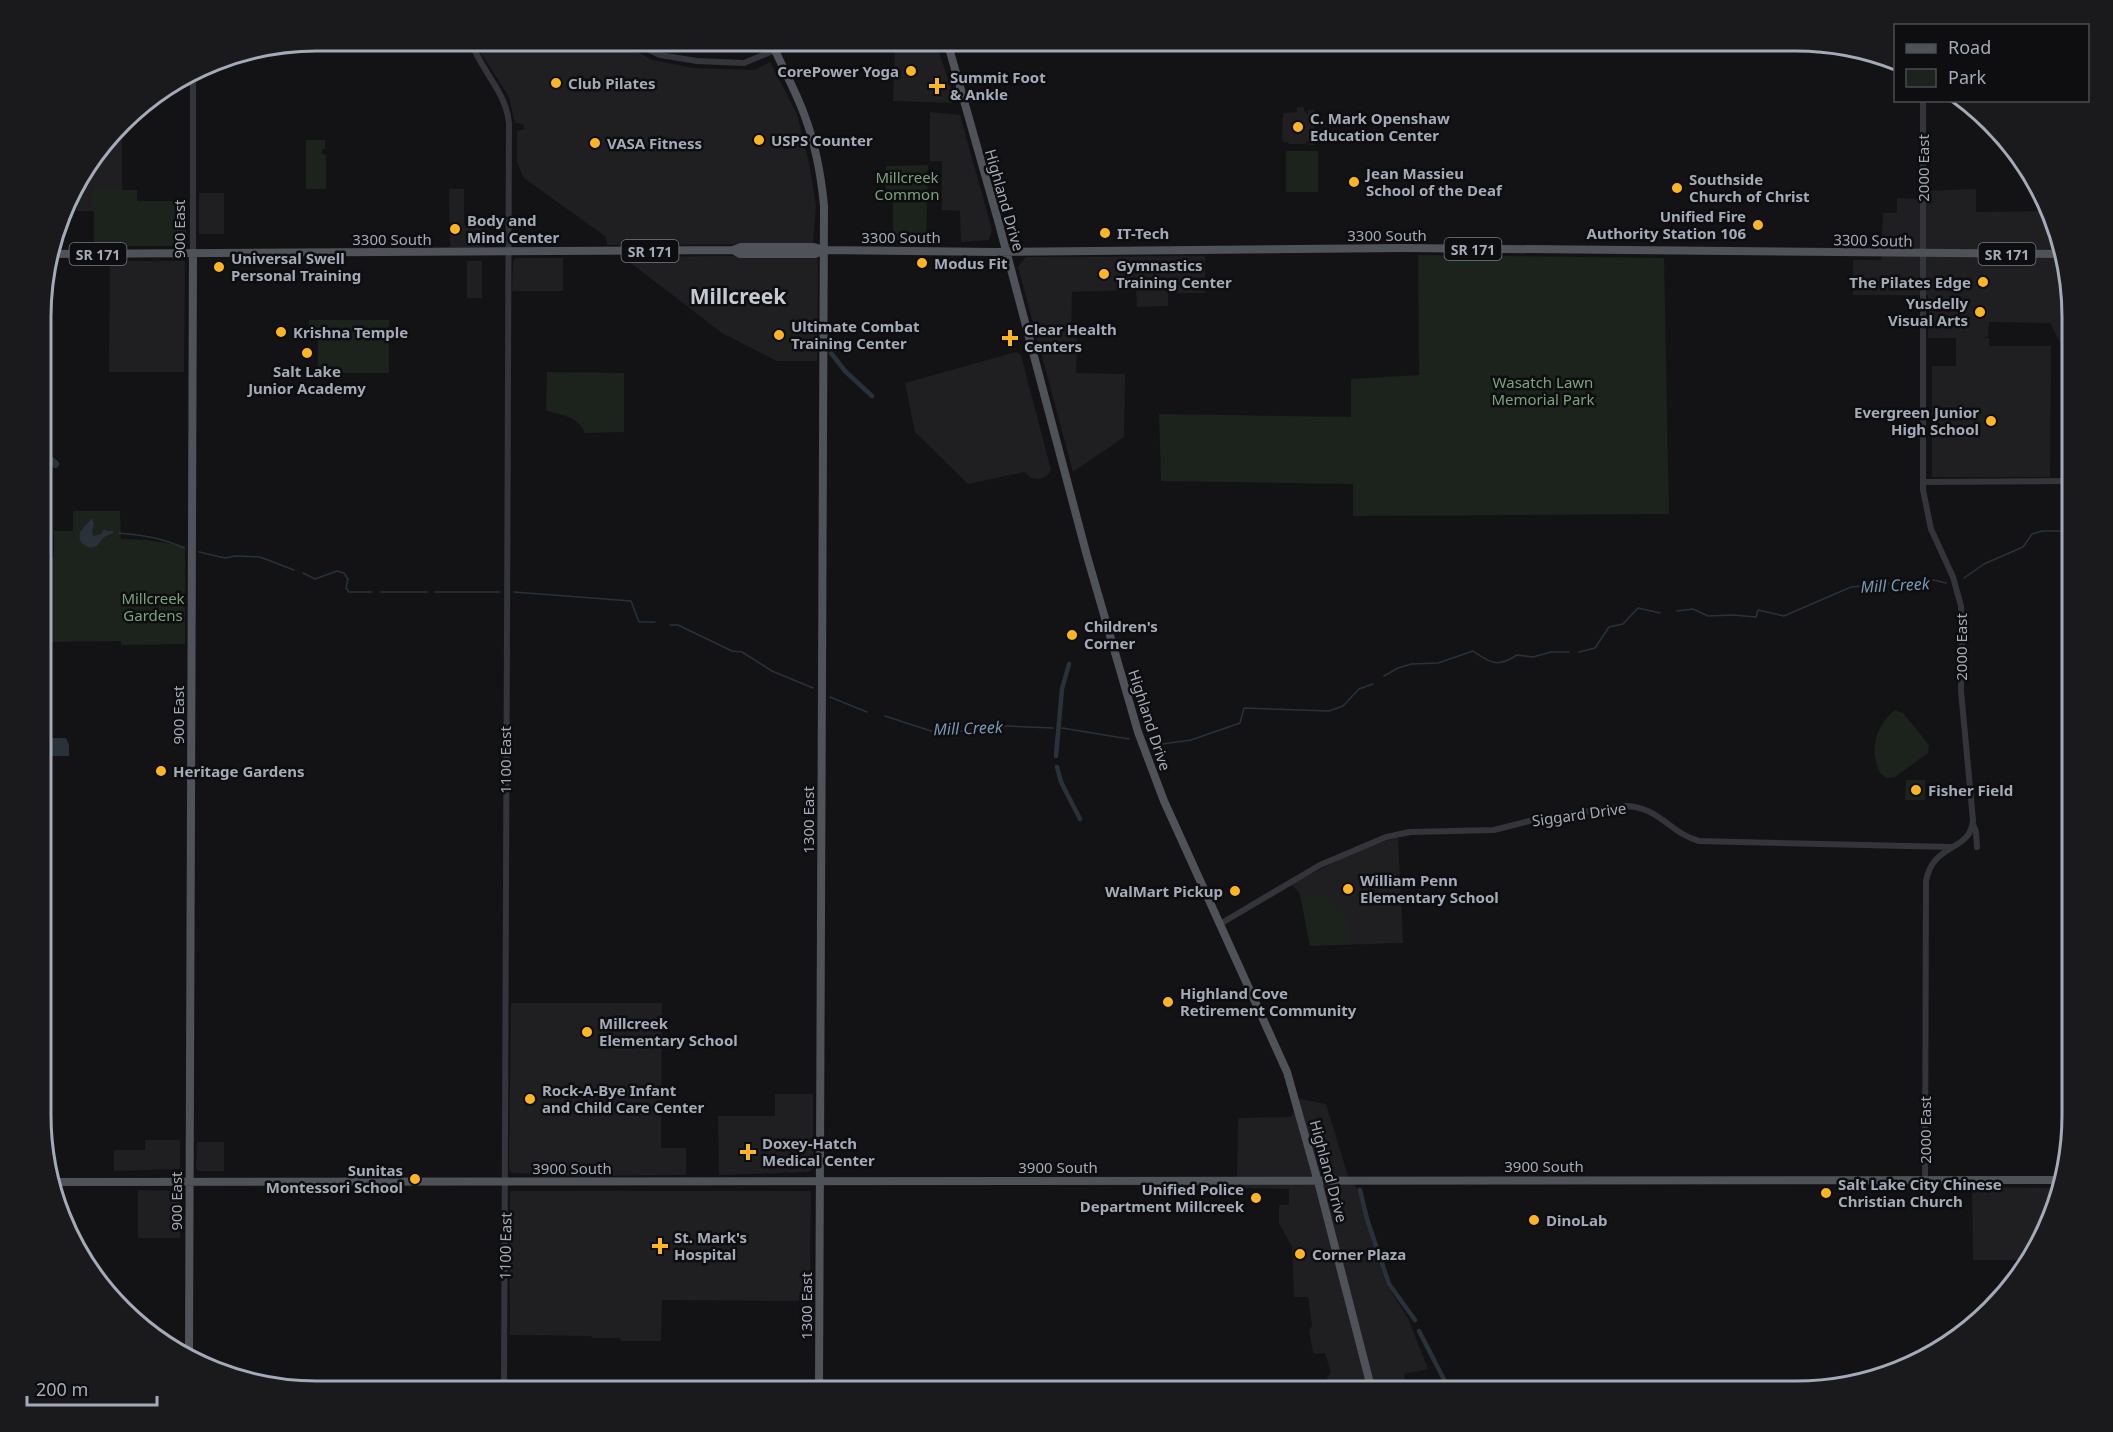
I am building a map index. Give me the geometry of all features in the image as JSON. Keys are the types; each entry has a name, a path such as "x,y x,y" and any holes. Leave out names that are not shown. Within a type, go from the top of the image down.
{"main road":[{"name":"1300 East","path":"775,51 804,113 815,149 823,195 819,1381"},
{"name":"Highland Drive","path":"950,51 1090,566 1138,732 1164,801 1287,1072 1369,1381"},
{"name":"3300 South","path":"59,254 733,250 740,254 815,254 824,250 1006,252 1403,248 2054,254"},
{"name":"900 East","path":"189,1348 193,253"},
{"name":"3900 South","path":"60,1182 2054,1180"}],"street":[{"name":"1100 East","path":"476,51 505,104 509,129 504,1381"},
{"path":"651,51 660,55 697,62 744,63 775,51"},
{"name":"900 East","path":"193,82 193,253"},
{"name":"2000 East","path":"1923,102 1923,483 1929,523 1953,577 1960,606 1961,691 1973,824 1965,840 1935,859 1929,868 1926,881 1926,1180"},
{"path":"1923,483 2062,482"},
{"name":"Siggard Drive","path":"1220,924 1320,865 1386,837 1410,832 1483,832 1541,818 1626,806 1637,806 1650,811 1682,834 1699,841 1952,847"},
{"path":"1973,824 1977,847"}],"shaded area":[{"path":"480,51 635,51 653,60 693,68 754,70 770,62 797,114 809,163 816,205 813,244 607,245 606,237 524,178 517,162 517,131 524,129 523,124 515,123 509,97"},
{"path":"895,51 939,51 953,94 953,103 893,101"},
{"name":"C. Mark Openshaw Education Center","path":"1297,107 1304,107 1307,115 1308,110 1314,110 1314,145 1309,145 1309,142 1289,144 1282,139 1283,113 1297,112"},
{"path":"930,112 960,115 992,230 989,240 961,242 960,211 942,210 942,161 930,161"},
{"path":"122,137 122,190 94,190 94,211 77,211 78,199 96,169"},
{"path":"449,189 464,189 464,225 483,225 484,247 450,247"},
{"path":"1976,189 1976,212 2040,211 2053,248 2060,282 2062,344 2050,323 1989,322 1988,337 1980,338 1989,338 1989,346 2051,346 2050,477 1932,477 1932,366 1956,366 1956,338 1928,338 1928,295 1853,295 1853,260 1881,260 1883,213 1897,213 1897,198 1920,199 1921,191"},
{"path":"199,193 224,193 224,234 199,234"},
{"path":"814,255 818,263 817,361 777,361 722,333 623,257"},
{"path":"1205,256 1205,293 1168,293 1168,306 1137,307 1136,290 1072,292 1071,337 1077,338 1076,373 1125,374 1124,437 1073,472 1018,267 1026,257"},
{"path":"516,258 563,258 563,291 512,291 513,261"},
{"path":"110,261 185,261 184,372 109,372"},
{"path":"467,261 482,261 482,298 467,298"},
{"path":"1016,352 1021,355 1051,470 1047,476 1040,479 1031,478 1024,472 968,484 915,432 905,383"},
{"path":"92,518 93,536 101,534 104,529 113,531 113,533 104,537 97,546 90,548 81,543 80,535 82,529"},
{"path":"51,738 66,738 69,745 69,756 51,756"},
{"name":"William Penn Elementary School","path":"1398,838 1403,943 1310,946 1300,894 1291,884 1357,851"},
{"path":"511,1003 662,1003 661,1148 686,1148 686,1175 583,1176 512,1173 509,1170"},
{"path":"775,1094 813,1094 813,1168 809,1172 719,1175 718,1116 775,1116"},
{"path":"1300,1099 1326,1104 1348,1176 1358,1190 1386,1284 1408,1318 1428,1369 1404,1374 1405,1381 1328,1381 1327,1377 1331,1373 1325,1353 1314,1354 1313,1352 1309,1330 1312,1326 1308,1297 1294,1297 1292,1247 1279,1223 1279,1205 1289,1205 1289,1189 1237,1188 1238,1118 1291,1117"},
{"path":"145,1140 180,1140 180,1169 114,1171 114,1150 145,1150"},
{"path":"197,1142 224,1142 224,1171 196,1169"},
{"path":"1972,1187 2052,1188 2035,1233 2019,1260 1973,1260"},
{"path":"138,1190 180,1191 180,1238 138,1238"},
{"name":"St. Mark's Hospital","path":"510,1191 811,1191 810,1301 662,1300 661,1341 621,1341 620,1338 592,1338 591,1336 510,1335"}],"green space":[{"path":"306,140 325,140 325,149 322,149 322,154 326,155 326,189 306,189"},
{"path":"1286,151 1318,151 1318,192 1286,192"},
{"name":"Millcreek Common","path":"928,165 926,241 893,240 893,201 885,200 886,166"},
{"path":"94,190 137,190 137,201 186,201 186,244 181,246 94,246"},
{"name":"Wasatch Lawn Memorial Park","path":"1418,255 1664,258 1669,514 1353,516 1353,484 1161,481 1159,414 1351,417 1351,379 1419,375"},
{"path":"309,320 389,320 389,373 318,373 318,338 309,337"},
{"path":"547,372 624,373 624,432 585,433 578,422 573,419 546,410"},
{"name":"Millcreek Gardens","path":"73,511 120,511 121,539 147,540 185,546 185,644 121,645 121,641 51,642 51,558 54,557 54,531 73,531"},
{"path":"1895,710 1903,713 1929,745 1928,753 1895,777 1888,778 1880,772 1874,750 1880,728"},
{"name":"Fisher Field","path":"1906,780 1925,780 1925,800 1905,800"},
{"path":"1300,894 1325,896 1347,918 1347,944 1310,946"}],"waterway":[{"path":"831,353 845,371 872,396"},
{"name":"Mill Creek","path":"51,461 55,464"},
{"name":"Mill Creek","path":"1964,578 1984,564 2023,547 2032,534 2042,531 2062,531"},
{"name":"Mill Creek","path":"119,533 152,538 184,548"},
{"name":"Mill Creek","path":"199,552 225,558 260,557 294,570"},
{"name":"Mill Creek","path":"303,573 315,579 337,571 344,573 348,579 346,588 349,592 372,592"},
{"name":"Mill Creek","path":"1677,611 1693,609 1708,616 1756,617 1758,610 1784,616 1851,587 1933,580 1946,583"},
{"name":"Mill Creek","path":"381,592 427,592"},
{"name":"Mill Creek","path":"435,592 500,592"},
{"name":"Mill Creek","path":"514,592 631,601 639,622 655,622"},
{"name":"Mill Creek","path":"1579,652 1595,648 1609,627 1623,624 1638,608 1660,613"},
{"name":"Mill Creek","path":"670,625 678,625 732,651 742,652 772,671 813,688"},
{"name":"Mill Creek","path":"1384,676 1411,664 1438,663 1473,651 1490,661 1499,663 1517,655 1533,657 1551,652 1569,652"},
{"path":"1056,756 1062,689 1069,664"},
{"name":"Mill Creek","path":"1155,745 1191,740 1240,723 1244,708 1329,711 1343,706 1359,689 1373,684"},
{"name":"Mill Creek","path":"830,697 867,712"},
{"name":"Mill Creek","path":"885,716 931,731 965,731 1007,726 1053,728"},
{"name":"Mill Creek","path":"1062,728 1129,739"},
{"path":"1057,767 1061,782 1080,819"},
{"path":"1360,1190 1367,1219 1389,1284 1415,1320"},
{"path":"1419,1331 1445,1381"}],"place":[{"name":"CorePower Yoga","path":"911,71"},
{"name":"Club Pilates","path":"556,83"},
{"name":"Summit Foot & Ankle","path":"937,86"},
{"name":"C. Mark Openshaw Education Center","path":"1298,127"},
{"name":"USPS Counter","path":"759,140"},
{"name":"VASA Fitness","path":"595,143"},
{"name":"Jean Massieu School of the Deaf","path":"1354,182"},
{"name":"Southside Church of Christ","path":"1677,188"},
{"name":"Unified Fire Authority Station 106","path":"1758,225"},
{"name":"Body and Mind Center","path":"455,229"},
{"name":"IT-Tech","path":"1105,233"},
{"name":"Modus Fit","path":"922,263"},
{"name":"Universal Swell Personal Training","path":"219,267"},
{"name":"Gymnastics Training Center","path":"1104,274"},
{"name":"The Pilates Edge","path":"1983,282"},
{"name":"Yusdelly Visual Arts","path":"1980,312"},
{"name":"Krishna Temple","path":"281,332"},
{"name":"Ultimate Combat Training Center","path":"779,335"},
{"name":"Clear Health Centers","path":"1010,338"},
{"name":"Salt Lake Junior Academy","path":"307,353"},
{"name":"Evergreen Junior High School","path":"1991,421"},
{"name":"Children's Corner","path":"1072,635"},
{"name":"Heritage Gardens","path":"161,771"},
{"name":"Fisher Field","path":"1916,790"},
{"name":"William Penn Elementary School","path":"1348,889"},
{"name":"WalMart Pickup","path":"1235,891"},
{"name":"Highland Cove Retirement Community","path":"1168,1002"},
{"name":"Millcreek Elementary School","path":"587,1032"},
{"name":"Rock-A-Bye Infant and Child Care Center","path":"530,1099"},
{"name":"Doxey-Hatch Medical Center","path":"748,1152"},
{"name":"Sunitas Montessori School","path":"415,1179"},
{"name":"Salt Lake City Chinese Christian Church","path":"1826,1193"},
{"name":"Unified Police Department Millcreek","path":"1256,1198"},
{"name":"DinoLab","path":"1534,1220"},
{"name":"St. Mark's Hospital","path":"660,1246"},
{"name":"Corner Plaza","path":"1300,1254"}],"district":[{"name":"Millcreek","path":"738,296"}]}
